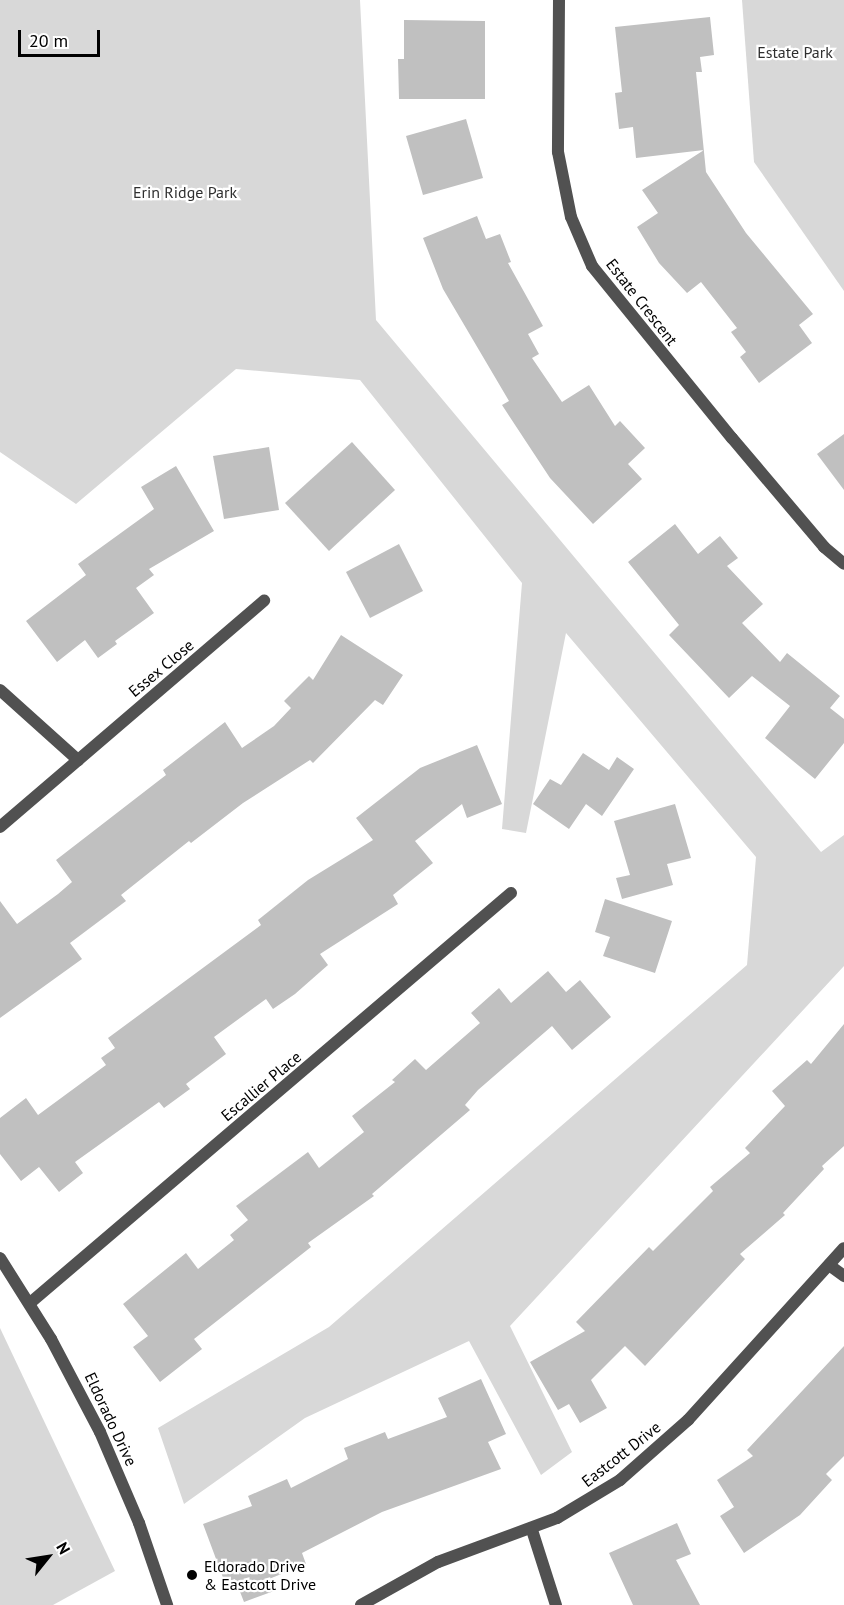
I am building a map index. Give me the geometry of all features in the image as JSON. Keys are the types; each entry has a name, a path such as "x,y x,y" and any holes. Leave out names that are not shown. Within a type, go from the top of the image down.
{"street":[{"name":"Estate Crescent","path":"559,0 558,152 570,217 592,266 618,303 739,448 824,547 844,564"},
{"name":"Essex Close","path":"0,827 264,601"},
{"path":"0,690 78,760"},
{"name":"Escallier Place","path":"30,1303 511,892"},
{"name":"Eastcott Drive","path":"361,1605 438,1562 532,1530 594,1498 645,1461 688,1420 844,1248"},
{"name":"Eldorado Drive","path":"0,1258 30,1303 75,1380 117,1469 167,1605"},
{"path":"829,1265 844,1276"},
{"path":"532,1530 556,1605"}],"green space":[{"name":"Erin Ridge Park","path":"0,0 360,0 376,320 821,852 844,835 844,966 510,1326 572,1452 541,1475 469,1341 305,1418 184,1504 158,1428 329,1327 747,965 756,857 566,633 526,833 502,829 522,583 360,380 236,369 76,504 0,452"},
{"name":"Estate Park","path":"742,0 844,0 844,291 754,162"},
{"path":"0,1328 115,1571 53,1605 0,1605"}],"building":[{"path":"710,17 714,55 700,57 702,72 696,72 704,150 636,158 633,127 619,129 615,93 622,92 615,27"},
{"path":"404,20 485,21 485,99 399,99 398,59 404,59"},
{"path":"466,119 483,178 423,195 406,136"},
{"path":"704,150 706,172 746,233 813,314 799,325 812,343 759,383 740,357 746,352 731,332 737,328 701,282 687,293 659,263 637,227 658,213 642,190"},
{"path":"477,216 486,239 500,234 511,262 508,263 543,326 528,334 539,354 532,358 562,402 589,385 615,426 620,421 645,448 628,464 642,479 593,524 550,478 502,405 509,401 443,289 423,238"},
{"path":"844,434 844,490 817,454"},
{"path":"352,442 395,490 329,551 285,503"},
{"path":"269,447 279,510 224,519 213,456"},
{"path":"176,466 214,531 149,569 154,575 136,588 154,613 115,641 117,644 98,658 85,640 57,662 26,621 86,575 78,564 154,509 141,487"},
{"path":"675,524 698,554 720,536 738,558 727,566 763,604 742,623 780,662 787,653 840,696 830,708 844,719 844,743 815,779 765,738 790,706 752,676 729,698 669,635 679,625 628,562"},
{"path":"399,544 423,591 370,618 346,572"},
{"path":"341,635 403,675 383,705 375,700 313,763 310,760 243,803 191,843 189,841 121,895 126,901 70,943 82,959 0,1018 0,901 17,924 58,894 72,882 56,860 166,775 163,770 225,722 242,748 274,726 291,708 284,701 309,676 313,680"},
{"path":"477,745 502,804 467,818 462,804 415,841 433,863 393,895 398,904 320,954 328,965 295,994 273,1009 266,999 214,1037 226,1054 186,1084 190,1089 164,1108 159,1102 75,1162 83,1173 59,1192 39,1167 21,1181 0,1154 0,1118 26,1098 38,1115 106,1065 101,1058 115,1048 108,1038 261,925 258,920 308,880 373,840 356,818 420,768"},
{"path":"583,753 609,770 617,757 634,769 602,816 586,804 569,829 533,804 550,779 561,785"},
{"path":"675,804 691,858 667,864 673,885 622,899 616,878 630,875 614,821"},
{"path":"605,899 672,921 655,973 603,956 610,937 595,932"},
{"path":"548,971 566,992 580,980 611,1017 572,1050 552,1026 478,1090 465,1105 470,1110 372,1194 374,1196 308,1243 311,1247 194,1339 202,1349 160,1382 133,1347 148,1336 123,1304 186,1253 198,1269 234,1240 230,1235 248,1220 236,1206 308,1152 319,1168 364,1132 352,1116 395,1082 392,1080 415,1059 426,1070 480,1023 471,1013 499,988 511,1003"},
{"path":"844,1024 844,1146 822,1166 824,1169 783,1213 785,1215 740,1254 745,1259 645,1366 625,1346 591,1380 607,1408 580,1423 569,1404 558,1410 530,1362 585,1331 576,1322 649,1247 653,1251 713,1191 710,1187 750,1153 745,1148 785,1106 772,1091 807,1060 811,1064"},
{"path":"844,1346 844,1456 826,1474 832,1480 800,1515 744,1553 720,1516 734,1507 717,1480 753,1456 747,1450"},
{"path":"481,1379 506,1434 488,1442 501,1469 382,1512 302,1553 306,1564 269,1579 274,1591 244,1602 235,1579 225,1583 203,1524 252,1506 248,1496 287,1479 291,1488 348,1459 344,1448 385,1432 388,1439 447,1417 438,1398"},
{"path":"677,1523 691,1554 676,1560 700,1605 633,1605 609,1553"}],"place":[{"name":"Eldorado Drive & Eastcott Drive","path":"192,1575"}]}
